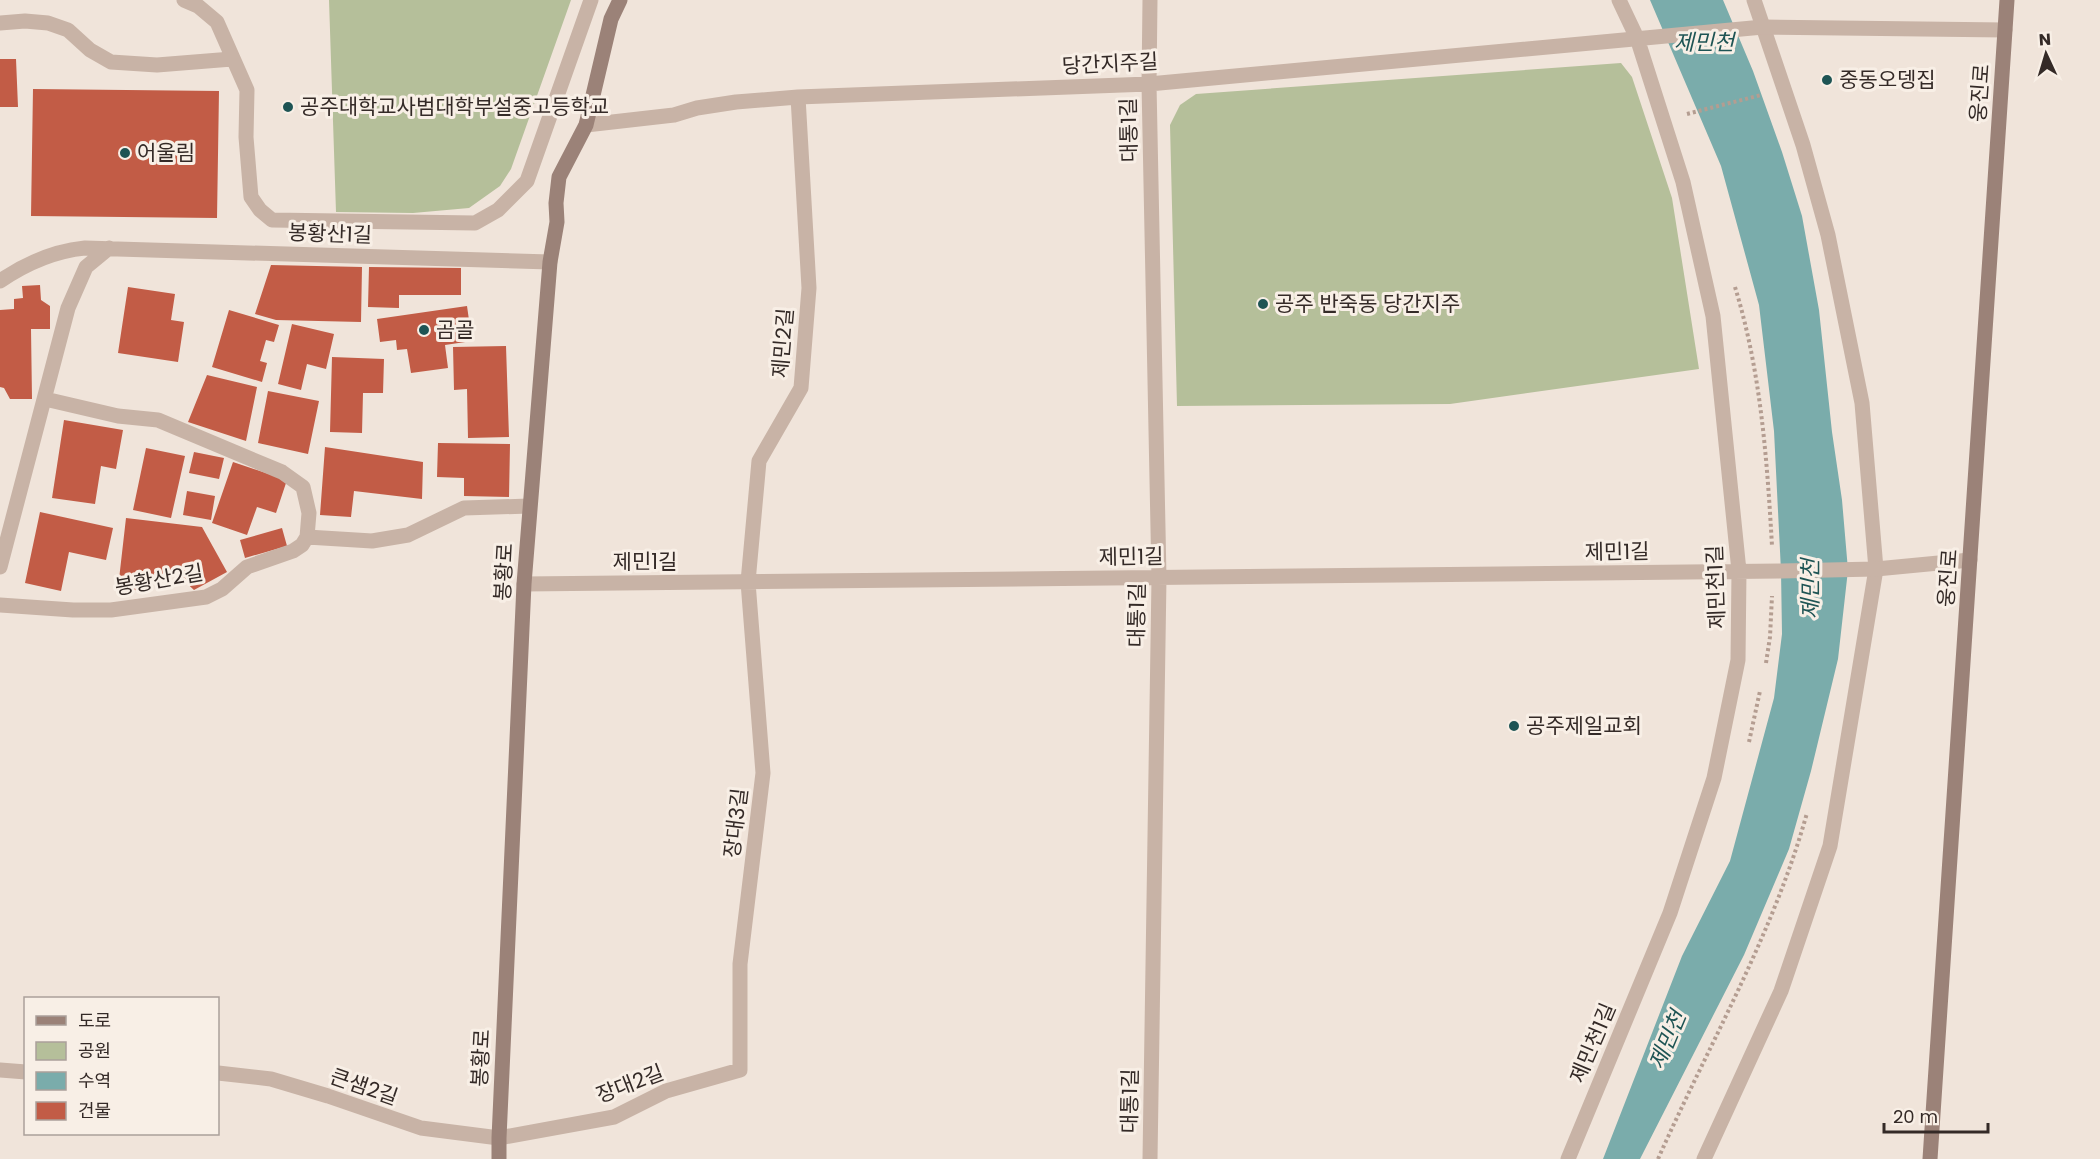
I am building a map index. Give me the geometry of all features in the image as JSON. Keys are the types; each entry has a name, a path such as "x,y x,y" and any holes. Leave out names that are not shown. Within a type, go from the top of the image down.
{"main road":[{"name":"봉황로","path":"499,1159 524,584 550,262 557,222 556,203 560,177 586,124 611,19 620,0"},
{"name":"웅진로","path":"1930,1159 2007,0"}],"street":[{"path":"184,0 198,6 217,22 247,90 246,137 251,197 260,210 272,220 475,223 498,210 527,181 591,0"},
{"name":"대통1길","path":"1150,0 1149,84 1159,578 1150,1159"},
{"name":"제민천1길","path":"1568,1159 1670,913 1714,778 1738,660 1739,571 1713,315 1683,182 1637,38 1619,0"},
{"path":"1704,1159 1782,991 1830,846 1876,569 1862,403 1828,235 1803,145 1754,0"},
{"path":"0,23 25,21 48,23 68,30 90,50 111,62 157,65 232,59"},
{"name":"당간지주길","path":"586,124 674,115 697,108 736,102 798,97 1149,84 1763,27 2005,30"},
{"name":"제민2길","path":"748,582 759,460 801,388 809,288 798,97"},
{"path":"0,567 68,308 86,267 109,248"},
{"name":"봉황산1길","path":"0,282 32,263 65,250 109,248 550,262"},
{"path":"45,399 118,416 158,420 282,472 303,487 309,513 308,537 372,541 408,535 464,508 529,506"},
{"name":"봉황산2길","path":"0,606 111,610 206,597 222,589 247,567 293,551 308,537"},
{"path":"1876,569 1970,560"},
{"name":"제민1길","path":"524,584 1876,569"},
{"name":"장대3길","path":"740,1070 740,964 763,773 748,582"},
{"path":"0,1070 24,1072"},
{"name":"장대2길","path":"499,1138 614,1117 666,1091 740,1070"},
{"name":"큰샘2길","path":"219,1073 271,1079 421,1128 499,1138"}],"path":[{"path":"1681,115 1769,93"}],"green space":[{"path":"329,0 571,0 511,169 500,186 469,208 413,213 336,212"},
{"path":"1621,63 1632,77 1672,198 1699,369 1450,404 1177,406 1170,125 1180,105 1196,94"}],"water":[{"name":"제민천","path":"1650,0 1723,0 1753,71 1782,152 1802,216 1819,310 1848,570 1838,659 1811,771 1789,849 1744,955 1640,1159 1603,1159 1682,956 1730,861 1774,698 1782,634 1774,431 1759,305 1721,166"}],"building":[{"path":"0,59 16,59 18,107 0,107"},
{"name":"어울림","path":"33,89 219,91 217,218 31,216"},
{"path":"271,265 362,267 361,322 276,320 255,314"},
{"path":"369,267 461,268 461,295 399,295 399,308 368,307"},
{"path":"40,285 41,300 50,306 50,329 31,329 32,399 10,399 4,388 0,387 0,310 14,309 14,299 23,298 22,286"},
{"path":"128,287 175,294 171,320 184,322 178,362 118,353"},
{"name":"곰골","path":"467,306 472,341 445,345 448,368 411,373 407,349 397,350 396,340 380,342 377,319"},
{"path":"229,310 279,325 274,342 266,340 260,361 267,363 262,382 212,367"},
{"path":"292,324 334,334 326,369 307,364 301,390 278,384"},
{"path":"506,346 509,437 468,438 467,389 454,390 453,347"},
{"path":"332,357 384,359 383,393 363,393 362,433 330,432"},
{"path":"207,375 257,387 246,441 188,422"},
{"path":"268,391 319,401 308,454 258,443"},
{"path":"64,420 123,430 116,469 101,466 95,504 52,498"},
{"path":"438,443 510,444 509,497 464,496 464,478 437,477"},
{"path":"325,447 423,462 422,499 354,491 351,517 320,515"},
{"path":"146,448 185,456 171,518 133,510"},
{"path":"194,452 224,458 219,479 189,473"},
{"path":"233,462 287,480 276,513 257,507 247,535 212,523"},
{"path":"187,491 215,496 211,520 183,515"},
{"path":"40,512 113,528 106,560 69,552 61,591 25,583"},
{"path":"126,518 202,527 227,572 194,590 179,576 154,573 151,592 118,588"},
{"path":"282,528 287,546 245,558 240,540"}],"place":[{"name":"중동오뎅집","path":"1827,80"},
{"name":"공주대학교사범대학부설중고등학교","path":"288,107"},
{"name":"어울림","path":"125,153"},
{"name":"공주 반죽동 당간지주","path":"1263,304"},
{"name":"곰골","path":"424,330"},
{"name":"공주제일교회","path":"1514,726"}]}
